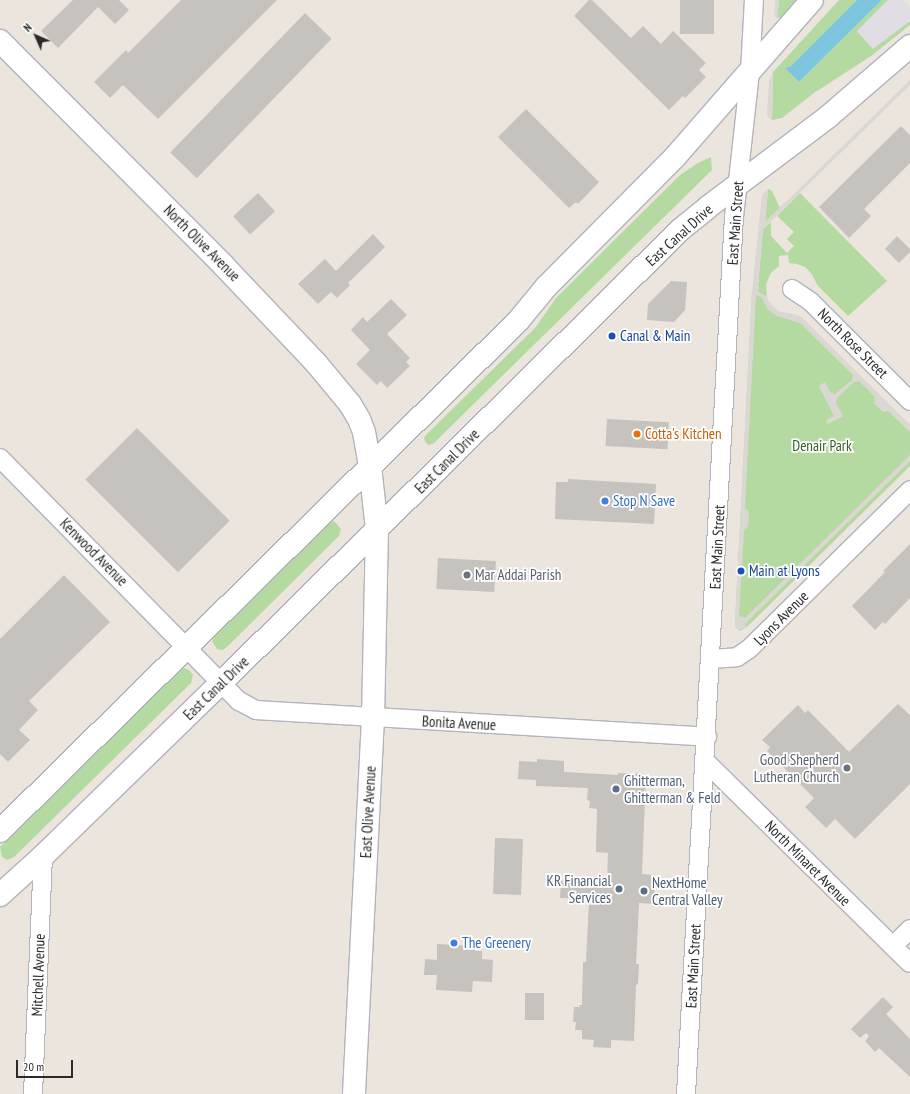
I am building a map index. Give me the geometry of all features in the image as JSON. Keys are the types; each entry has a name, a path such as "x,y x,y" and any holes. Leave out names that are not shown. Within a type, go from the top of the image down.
{"main road":[{"path":"0,831 518,321 547,286 675,157 812,0"},
{"name":"North Olive Avenue","path":"0,41 224,266 344,395 360,419 364,432 378,529"},
{"name":"East Canal Drive","path":"3,886 43,856 378,529 680,230 829,116 910,46"},
{"name":"East Olive Avenue","path":"354,1094 373,718 378,529"}],"street":[{"name":"East Main Street","path":"686,1094 706,762 733,232 750,71 754,0"},
{"name":"North Rose Street","path":"792,289 812,302 910,401"},
{"name":"Kenwood Avenue","path":"0,458 188,647 221,683"},
{"name":"Lyons Avenue","path":"711,659 736,657 749,649 910,490"},
{"name":"Bonita Avenue","path":"221,683 239,701 256,710 707,737"},
{"name":"North Minaret Avenue","path":"706,762 910,964"},
{"name":"Mitchell Avenue","path":"32,1094 43,856"},
{"path":"893,946 910,929"}],"shaded area":[{"path":"775,0 779,0 777,18 774,15"},
{"path":"888,0 903,0 910,7 910,21 874,50 856,31"},
{"path":"773,72 772,120 768,117 767,113 769,81"},
{"path":"910,80 910,85 763,229 759,289 757,291 766,296 770,303 778,311 797,315 805,320 910,425 910,432 888,411 883,412 874,403 875,397 859,381 854,382 837,398 836,403 843,416 828,424 826,420 834,416 819,386 825,382 830,392 835,394 852,380 853,375 800,323 777,316 768,310 762,298 756,295 745,508 749,512 748,526 744,530 739,616 745,618 910,455 910,461 745,624 747,627 739,630 736,628 735,622 752,291 762,194 768,189 765,222"}],"green space":[{"path":"779,0 796,0 781,17 777,18"},
{"path":"839,0 857,0 791,66 785,68 799,82 882,0 888,0 857,31 873,49 910,21 910,25 871,56 814,93 782,118 772,120 773,72"},
{"path":"711,157 712,170 434,443 429,445 426,443 424,438 426,435 535,328 556,298 680,175 698,163"},
{"path":"768,189 772,191 780,208 765,222"},
{"name":"Denair Park","path":"800,193 887,281 848,316 818,286 811,273 805,267 789,263 788,255 779,256 779,266 771,273 766,284 767,299 771,305 780,312 801,317 910,425 910,466 747,627 740,631 736,628 735,622 752,291 758,286 763,229 771,222 771,236 787,253 794,246 787,239 794,232 777,216"},
{"path":"334,521 341,529 339,536 228,646 223,650 217,649 212,641 216,634 327,524"},
{"path":"184,668 189,670 193,675 191,683 14,857 7,860 2,857 0,847 177,671"}],"water":[{"path":"857,0 882,0 799,82 785,68 791,66"}],"building":[{"path":"73,0 119,0 129,10 115,24 98,7 58,48 41,31"},
{"path":"181,0 277,0 158,119 123,85 110,98 94,82 126,50 128,53"},
{"path":"589,0 592,0 631,38 643,26 661,44 673,31 706,63 699,70 706,77 685,98 683,96 669,110 574,16"},
{"path":"680,0 714,0 714,34 680,34"},
{"path":"305,13 332,39 197,178 170,153"},
{"path":"526,109 599,182 578,204 576,202 569,208 498,137"},
{"path":"901,126 910,135 910,163 864,209 871,216 849,238 819,207"},
{"path":"258,193 275,211 250,234 233,216"},
{"path":"373,234 385,247 348,283 350,285 337,298 331,292 318,304 298,284 325,259 336,271"},
{"path":"897,236 910,249 910,252 899,263 885,249"},
{"path":"671,281 687,282 685,310 674,322 647,320 648,304"},
{"path":"391,299 407,315 387,334 410,358 406,362 410,366 387,388 381,381 377,385 356,364 370,350 351,330 363,317 367,322"},
{"name":"Cotta's Kitchen","path":"607,419 669,422 668,449 606,446"},
{"path":"137,428 230,521 178,572 85,480"},
{"name":"Stop N Save","path":"568,479 656,484 654,524 555,519 556,482 568,482"},
{"path":"910,544 910,598 885,624 883,622 875,630 852,606 885,572 883,571"},
{"name":"Mar Addai Parish","path":"438,558 496,561 494,592 436,589"},
{"path":"64,575 110,622 29,701 38,710 19,730 30,740 8,762 0,754 0,639"},
{"name":"Good Shepherd Lutheran Church","path":"898,704 910,715 910,784 855,839 835,819 826,828 805,807 814,798 767,751 770,747 762,740 798,705 805,713 808,710 849,752"},
{"path":"537,759 564,761 564,772 618,775 618,773 646,774 642,874 655,875 654,904 639,903 636,964 639,964 638,984 636,985 634,1041 611,1040 611,1048 593,1047 594,1040 582,1039 582,1030 575,1030 576,1022 573,1022 574,1007 580,1007 579,1005 582,1005 583,962 586,962 589,899 560,898 561,881 607,883 608,853 596,852 597,809 589,808 590,801 587,800 588,788 536,786 536,780 518,779 519,761 537,762"},
{"path":"495,838 523,839 521,895 493,894"},
{"path":"437,944 476,946 475,951 482,951 482,959 493,960 492,982 473,981 472,992 436,990 437,975 424,975 425,959 437,960"},
{"path":"525,993 544,993 544,1020 525,1020"},
{"path":"883,997 893,1007 886,1014 910,1039 910,1077 879,1048 875,1052 865,1041 869,1036 866,1033 860,1038 851,1029"}],"place":[{"name":"Canal & Main","path":"612,336"},
{"name":"Cotta's Kitchen","path":"637,434"},
{"name":"Stop N Save","path":"605,501"},
{"name":"Main at Lyons","path":"741,571"},
{"name":"Mar Addai Parish","path":"467,575"},
{"name":"Good Shepherd Lutheran Church","path":"847,768"},
{"name":"Ghitterman, Ghitterman & Feld","path":"616,789"},
{"name":"KR Financial Services","path":"619,889"},
{"name":"NextHome Central Valley","path":"644,891"},
{"name":"The Greenery","path":"454,943"}]}
